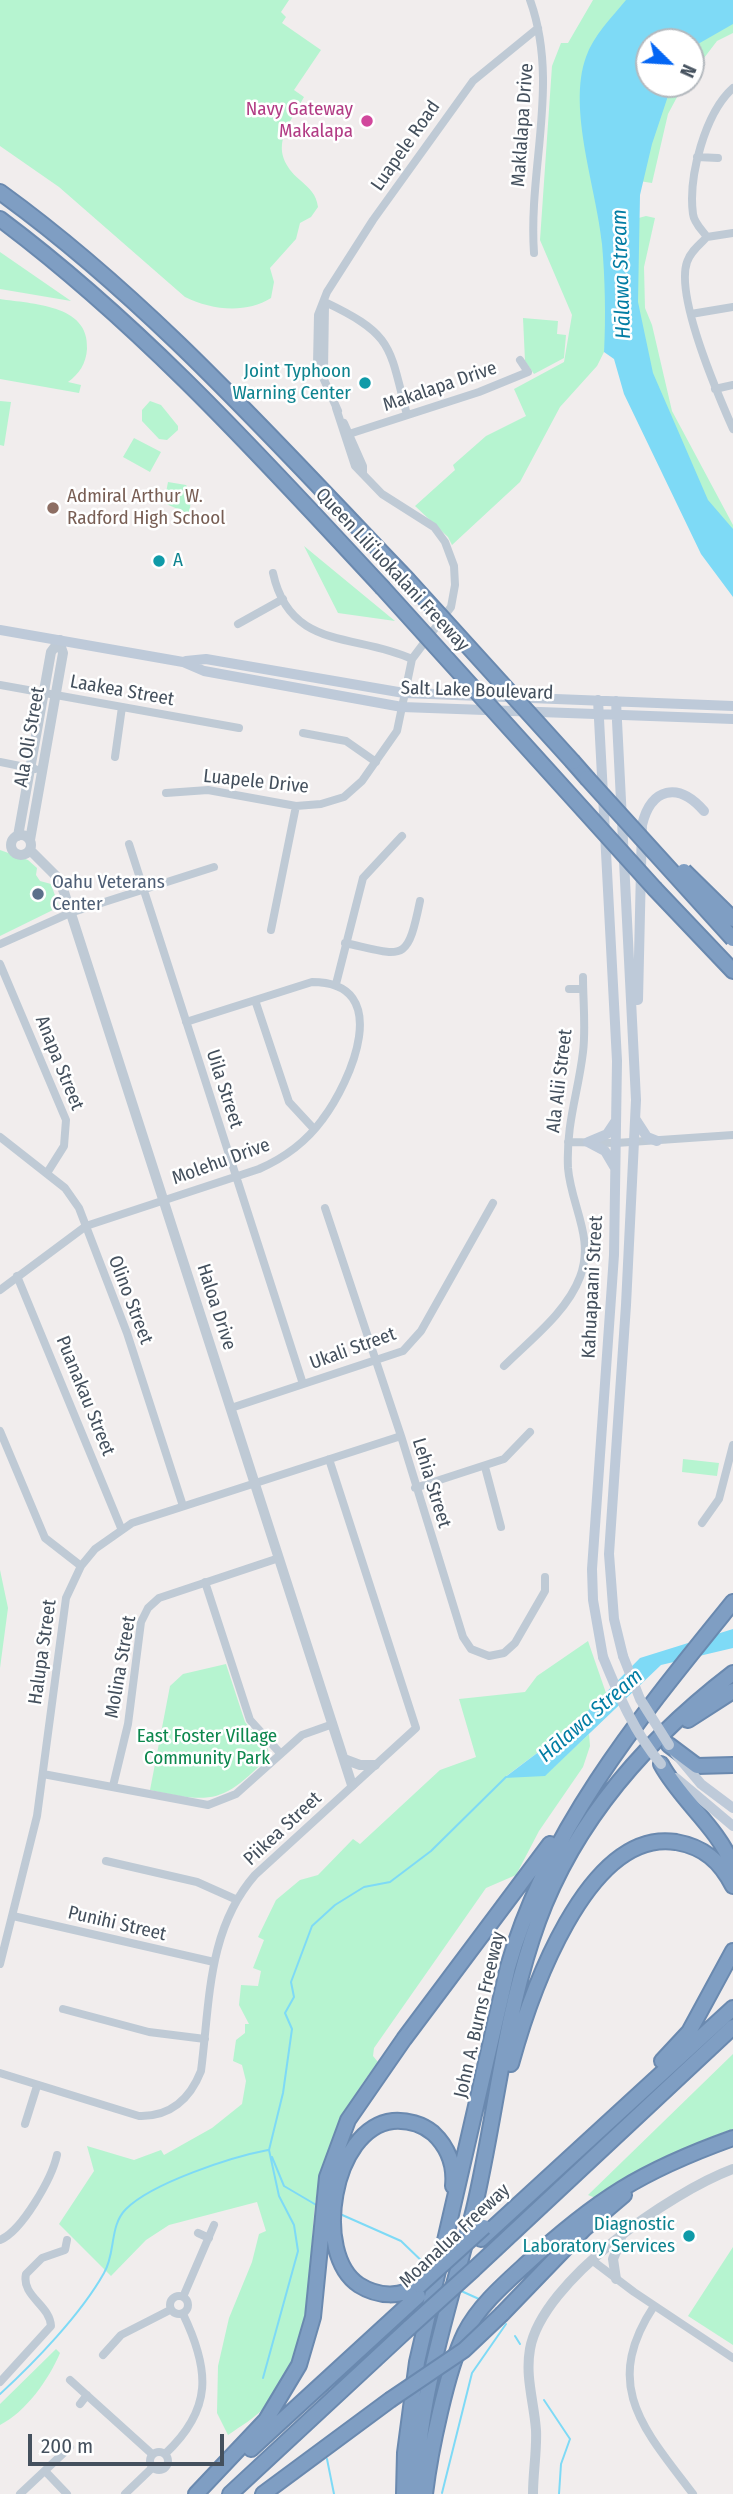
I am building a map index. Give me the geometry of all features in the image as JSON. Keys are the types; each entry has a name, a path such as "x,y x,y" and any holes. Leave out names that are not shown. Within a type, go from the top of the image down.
{"highway":[{"name":"Queen Liliʻuokalani Freeway","path":"0,192 87,260 161,326 407,579 733,939"},
{"name":"Queen Liliʻuokalani Freeway","path":"0,219 81,282 166,359 382,587 695,934 733,971"},
{"path":"587,778 733,919"},
{"path":"695,934 733,981"},
{"name":"John A. Burns Freeway","path":"404,2494 424,2289 441,2258 508,1967 523,1918 554,1850 613,1759 733,1602"},
{"path":"573,1848 602,1802 643,1752 677,1718 733,1673"},
{"path":"573,1848 648,1754 689,1718 733,1691"},
{"path":"669,1745 697,1766 733,1765"},
{"path":"197,2494 266,2420 299,2365 313,2316 335,2150 358,2103 613,1759"},
{"path":"661,1764 671,1782 716,1833 733,1866"},
{"path":"474,2207 532,1998 550,1953 588,1891 625,1856 657,1842 688,1844 702,1850 716,1860 733,1886"},
{"name":"John A. Burns Freeway","path":"416,2494 422,2424 454,2280 474,2207 489,2123 526,1959 541,1913 573,1848"},
{"path":"575,2151 690,2032 733,1951"},
{"name":"Moanalua Freeway","path":"203,2494 482,2233 539,2185 733,2008"},
{"name":"Moanalua Freeway","path":"230,2494 678,2081 733,2027"},
{"path":"678,2081 733,2034"},
{"path":"330,2199 344,2163 360,2135 391,2122 407,2122 423,2127 443,2145 453,2171 441,2258"},
{"path":"425,2494 454,2366 464,2334 484,2306 559,2234 603,2199 667,2162 733,2138"},
{"path":"263,2494 314,2454 464,2350 618,2199 717,2144"},
{"path":"327,2226 341,2266 356,2283 371,2291 389,2295 424,2289"}],"main road":[{"name":"Salt Lake Boulevard","path":"0,630 183,662 204,671 402,707 733,719"},
{"name":"Salt Lake Boulevard","path":"183,662 206,659 404,693 733,706"},
{"name":"Kahuapaani Street","path":"598,700 616,1047 616,1170 614,1255 592,1569 593,1600 603,1657 624,1709 644,1743 661,1764 697,1798 733,1826"},
{"name":"Kahuapaani Street","path":"616,701 635,1049 635,1116 609,1554 614,1619 623,1656 640,1699 669,1745 701,1784 733,1808"},
{"path":"635,1049 640,983 642,825 645,811 656,797 673,792 691,798 704,811"},
{"path":"635,1116 643,1132 657,1141"},
{"path":"588,1142 607,1134 616,1121"},
{"path":"588,1142 605,1151 616,1170"}],"street":[{"name":"Maklalapa Drive","path":"530,0 538,28 544,80 537,146 534,253"},
{"name":"Luapele Road","path":"363,473 349,434 324,380 322,343 327,292 373,220 473,81 538,28"},
{"path":"708,237 692,213 698,157 709,122 725,95 733,88"},
{"path":"698,157 718,158"},
{"path":"733,233 708,237 687,262 684,281 691,314 715,388 733,429"},
{"path":"325,302 381,336 391,351 407,415"},
{"path":"691,314 733,307"},
{"name":"Makalapa Drive","path":"349,434 481,392 528,372 520,360"},
{"path":"715,388 733,385"},
{"name":"Luapele Road","path":"336,408 349,453 363,473 382,494 434,527 453,559 456,578 451,607 412,659 404,693"},
{"path":"273,573 284,599 302,624 325,637 388,649 412,659"},
{"path":"239,624 284,599"},
{"name":"Ala Oli Street","path":"15,839 51,652 60,641"},
{"name":"Ala Oli Street","path":"30,845 63,653 60,641"},
{"name":"Laakea Street","path":"0,685 239,728"},
{"name":"Luapele Drive","path":"166,793 208,790 296,806 321,804 344,797 362,781 397,730 404,693"},
{"path":"115,757 122,707"},
{"path":"303,733 346,741 376,762"},
{"path":"0,762 42,770"},
{"path":"271,930 296,806"},
{"path":"186,1023 312,982 336,984 363,878 402,836"},
{"path":"0,840 15,839 30,845 22,855 16,854 15,839"},
{"name":"Uila Street","path":"129,844 303,1384"},
{"name":"Haloa Drive","path":"30,845 57,877 70,913 352,1785"},
{"path":"0,944 70,913 214,867"},
{"path":"345,943 388,953 402,951 411,943 420,901"},
{"name":"Anapa Street","path":"0,964 66,1120 64,1146 47,1173"},
{"name":"Ala Alii Street","path":"504,1366 562,1307 582,1271 585,1233 571,1190 568,1142 569,1118 583,1053 583,978"},
{"name":"Molehu Drive","path":"0,1290 86,1226 236,1177 286,1155 314,1129 337,1097 360,1034 361,1019 357,1005 336,984"},
{"path":"569,989 583,989"},
{"path":"255,1000 289,1101 314,1129"},
{"path":"568,1142 616,1143 733,1135"},
{"name":"Olino Street","path":"0,1138 47,1173 73,1197 127,1333 183,1506"},
{"name":"Ukali Street","path":"231,1408 403,1351 419,1334 493,1203"},
{"name":"Lehia Street","path":"325,1208 401,1436 463,1637 475,1651 492,1655 512,1647 545,1591 545,1577"},
{"name":"Puanakau Street","path":"17,1276 121,1528"},
{"path":"0,1431 45,1538 81,1566"},
{"path":"415,1488 485,1467 510,1456 530,1432"},
{"name":"Halupa Street","path":"0,1964 30,1852 43,1774 64,1606 81,1566 94,1549 121,1528 401,1436"},
{"path":"702,1524 719,1499 733,1445"},
{"name":"Piikea Street","path":"37,2086 131,2115 160,2114 180,2103 192,2089 201,2071 214,1962 222,1927 235,1899 255,1875 416,1728 329,1459"},
{"path":"485,1467 501,1527"},
{"name":"Molina Street","path":"113,1786 128,1724 144,1614 159,1598 279,1558"},
{"path":"205,1582 250,1720 280,1752"},
{"path":"43,1774 113,1786 183,1803 208,1805 236,1794 302,1735 333,1724"},
{"path":"344,1759 360,1765 375,1765"},
{"path":"106,1861 197,1882 235,1899"},
{"name":"Punihi Street","path":"13,1916 214,1962"},
{"path":"63,2009 149,2032 205,2039"},
{"path":"0,2073 37,2086 25,2124"},
{"path":"0,2240 13,2231 53,2173 57,2155"},
{"path":"533,2494 536,2427 528,2378 530,2347 539,2320 551,2301 623,2236 680,2194 733,2169"},
{"path":"183,2297 214,2225"},
{"path":"198,2233 209,2238"},
{"path":"616,2279 613,2259 623,2236"},
{"path":"0,2382 51,2326 50,2316 26,2288 26,2274 42,2258 65,2250 67,2240"},
{"path":"593,2261 654,2306 733,2358"},
{"path":"170,2310 172,2299 183,2297"},
{"path":"170,2310 177,2315 183,2314 188,2307 183,2297"},
{"path":"654,2306 633,2344 628,2375 631,2398 646,2432 693,2494"},
{"path":"103,2356 121,2335 170,2310"},
{"path":"165,2454 190,2427 202,2394 201,2355 183,2314"},
{"path":"70,2380 152,2454"},
{"path":"80,2404 88,2395"},
{"path":"20,2494 70,2447"},
{"path":"157,2451 165,2454 168,2462 165,2468 152,2468 149,2459 152,2454 157,2451"},
{"path":"125,2494 152,2468"},
{"path":"45,2471 67,2494"}],"green space":[{"path":"0,0 289,0 281,12 286,17 282,23 321,50 294,90 304,97 286,130 282,149 290,169 312,192 318,207 311,217 300,223 296,239 270,268 274,282 271,298 251,306 228,308 206,305 185,297 59,187 0,146"},
{"path":"593,0 656,0 652,28 635,28 635,98 642,98 604,352 597,366 560,407 520,482 452,545 448,537 415,506 455,470 453,465 486,436 526,416 514,389 564,362 572,315 540,240 552,66 561,43 568,43"},
{"path":"733,0 733,33 717,41 705,57 705,28 696,28"},
{"path":"653,98 677,98 668,114 652,183 639,181"},
{"path":"646,216 655,218 644,267 645,308 652,325 672,411 733,525 733,539 715,528 643,390 628,230 635,219"},
{"path":"0,252 71,301 0,289"},
{"path":"0,299 56,309 79,323 85,334 87,349 81,368 68,382 81,385 79,393 0,379"},
{"path":"523,318 558,321 557,334 566,335 564,358 534,374 525,361"},
{"path":"0,401 11,402 4,446 0,445"},
{"path":"150,401 161,405 178,426 178,430 167,440 159,439 142,421 142,410"},
{"path":"134,438 161,452 150,472 123,457"},
{"path":"168,482 186,485 192,494 189,514 164,503"},
{"path":"304,546 395,621 338,613"},
{"path":"0,850 28,860 37,868 36,875 40,881 51,884 59,907 0,936"},
{"path":"683,1459 719,1463 717,1476 682,1472"},
{"path":"0,1570 8,1608 0,1668"},
{"path":"588,1641 606,1693 573,1726 505,1777 545,1775 589,1734 590,1746 583,1767 539,1831 516,1875 486,1888 374,2048 373,2056 378,2062 341,2121 322,2169 314,2214 308,2301 296,2356 284,2382 266,2406 228,2435 217,2413 218,2366 229,2318 252,2262 259,2234 266,2231 257,2202 169,2225 146,2240 111,2276 59,2224 94,2171 87,2146 134,2160 161,2150 164,2155 212,2128 242,2104 246,2081 242,2065 233,2061 236,2040 245,2033 245,2024 249,2024 239,2005 241,1985 258,1986 261,1971 253,1968 264,1940 258,1937 276,1900 300,1880 318,1875 353,1839 360,1844 440,1770 476,1757 459,1699 525,1692 537,1676"},
{"name":"East Foster Village Community Park","path":"226,1664 245,1722 268,1749 269,1756 240,1783 216,1796 188,1797 150,1790 170,1686 183,1674"},
{"path":"733,2054 733,2129 663,2159 629,2177 598,2199 588,2195"},
{"path":"733,2247 733,2345 688,2316"},
{"path":"56,2349 60,2353 36,2394 19,2412 0,2425 0,2404"}],"water":[{"path":"626,0 733,0 733,24 705,40 705,28 635,28 635,98 667,98 652,144 640,195 638,302 653,373 708,500 733,529 733,597 701,554 624,394 614,359 604,352 602,244 581,125 580,101 581,78 586,57 603,27"},
{"path":"733,1629 733,1648 661,1665 545,1776 504,1778 573,1726 640,1658"}],"waterway":[{"name":"Hālawa Stream","path":"263,2378 298,2251 294,2225 279,2196 269,2150 283,2093 292,2029 285,2013 294,1997 291,1982 312,1926 335,1905 364,1887 390,1882 431,1851 506,1777"},
{"path":"0,2394 56,2337 94,2289 108,2265 117,2223 126,2209 138,2199 173,2181 214,2165 268,2150"},
{"path":"272,2157 284,2186 318,2206"},
{"path":"340,2214 401,2241 429,2268"},
{"path":"459,2290 479,2299"},
{"path":"442,2493 472,2373 506,2324"},
{"path":"515,2336 520,2344"},
{"path":"544,2400 570,2439 561,2464 559,2494"},
{"path":"327,2459 334,2494"}],"place":[{"name":"Navy Gateway Makalapa","path":"367,121"},
{"name":"Joint Typhoon Warning Center","path":"365,383"},
{"name":"Admiral Arthur W. Radford High School","path":"53,508"},
{"name":"A","path":"159,561"},
{"name":"Oahu Veterans Center","path":"38,894"},
{"name":"Diagnostic Laboratory Services","path":"689,2236"}]}
